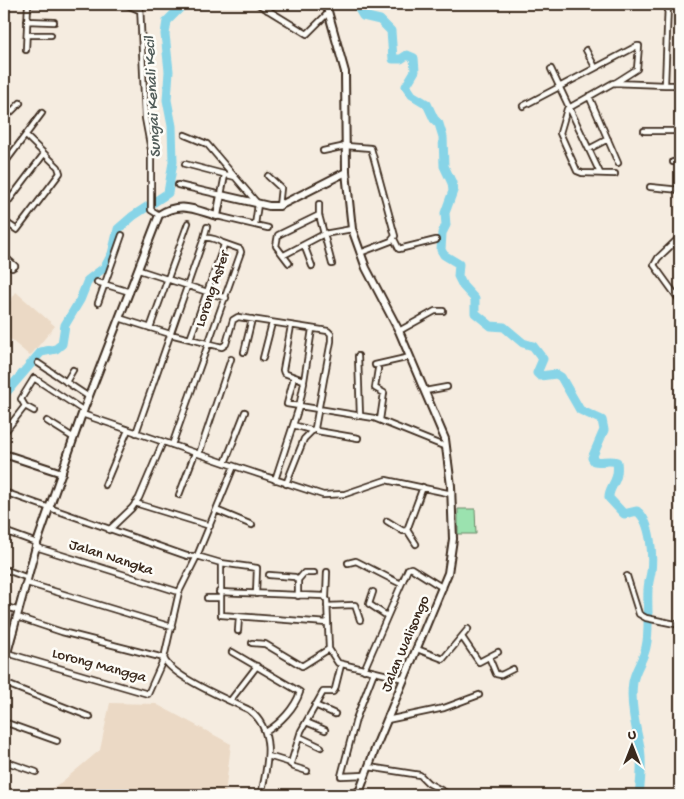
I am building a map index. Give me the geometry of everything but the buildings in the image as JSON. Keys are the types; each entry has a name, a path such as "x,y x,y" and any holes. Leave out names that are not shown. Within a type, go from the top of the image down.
{"street":[{"path":"26,50 28,4 55,4"},
{"path":"125,4 139,10"},
{"path":"140,4 146,118 151,150 151,209 152,212 159,215"},
{"path":"258,4 307,34 328,13"},
{"path":"267,10 273,4"},
{"name":"Jalan Walisongo","path":"326,4 345,72 346,172 352,229 360,253 398,330 442,430 452,494 452,558 443,588 387,720 360,791 353,795"},
{"path":"665,85 668,4"},
{"path":"27,21 54,22"},
{"path":"27,36 51,35"},
{"path":"523,106 640,46 637,69 570,106 567,109 560,131 577,171 615,174"},
{"path":"586,50 596,67"},
{"path":"551,69 600,173"},
{"path":"613,83 680,85"},
{"path":"589,96 618,163"},
{"path":"4,119 20,103"},
{"path":"5,161 42,113"},
{"path":"644,131 680,131"},
{"path":"185,135 207,144 258,204 255,225"},
{"path":"4,221 16,230 60,174 58,167 26,136"},
{"path":"589,149 608,139"},
{"path":"323,151 346,146 371,148 395,233 394,239 399,249 436,240"},
{"path":"4,207 44,154"},
{"path":"672,162 680,162"},
{"path":"185,164 236,178"},
{"path":"178,185 258,204 280,206 346,172"},
{"path":"217,216 225,175"},
{"path":"268,176 281,188 280,206"},
{"path":"650,187 680,190"},
{"path":"319,204 319,216 332,264"},
{"path":"4,664 37,545 49,510 83,412 159,215 170,208 178,206 268,228"},
{"path":"289,263 276,246 278,235 319,216"},
{"path":"150,328 188,223"},
{"path":"136,432 207,227"},
{"path":"284,255 324,234 352,229"},
{"path":"98,303 122,235"},
{"path":"680,237 658,258 654,265 680,301"},
{"path":"190,339 223,243 204,238"},
{"path":"360,253 394,239"},
{"name":"Lorong Aster","path":"172,445 242,252 235,246 223,243"},
{"path":"304,245 312,266"},
{"path":"4,256 15,266 12,268 4,262"},
{"path":"139,270 226,298"},
{"path":"97,282 130,292"},
{"path":"398,330 435,311 443,311"},
{"path":"119,318 219,347 224,346 233,320 238,317 328,331 331,334 313,429 304,439 286,484"},
{"path":"244,352 252,320"},
{"path":"263,358 272,323"},
{"path":"292,326 283,370 284,373 304,381"},
{"path":"275,480 299,407 312,329"},
{"path":"358,356 360,416"},
{"path":"380,420 384,394 375,387 376,367 410,357"},
{"path":"179,495 197,453 231,359"},
{"path":"38,363 89,397"},
{"path":"66,382 73,370"},
{"path":"294,377 286,402 299,407 380,420 446,447"},
{"path":"34,412 25,406 22,398 33,378 36,378 83,412 128,430 315,494 330,496 345,494 382,480 452,494"},
{"path":"425,391 446,387"},
{"path":"4,433 25,406"},
{"path":"225,463 245,412"},
{"path":"47,421 74,438"},
{"path":"293,425 358,438"},
{"path":"105,485 128,430"},
{"path":"109,530 135,503 163,442"},
{"path":"4,454 62,473"},
{"path":"234,466 197,556 179,592 164,658 166,663 182,676 254,714 266,732 268,756 261,795"},
{"path":"407,530 423,487"},
{"path":"4,492 49,510 187,556 197,556 221,563 257,568 256,594"},
{"path":"135,503 210,526"},
{"path":"216,510 252,525"},
{"path":"387,520 403,531 407,530"},
{"path":"407,530 416,544"},
{"name":"Jalan Nangka","path":"4,531 37,545 179,592"},
{"path":"348,563 354,560 401,584"},
{"path":"221,563 220,614 239,617 327,622"},
{"path":"364,670 401,584 410,568 443,588"},
{"path":"4,569 27,580 172,627"},
{"path":"327,572 326,597 329,649 341,665 404,679"},
{"path":"298,596 298,580 304,573 314,573"},
{"path":"269,575 296,577 298,580"},
{"path":"627,576 638,612 646,618 680,625"},
{"path":"219,592 326,597"},
{"path":"369,604 372,592"},
{"path":"207,598 219,598"},
{"path":"327,606 369,604 388,616"},
{"path":"4,606 18,614 70,635 164,658"},
{"path":"356,606 360,620"},
{"path":"238,631 239,617"},
{"path":"417,649 444,659 468,629"},
{"path":"462,637 479,662 498,652"},
{"path":"252,643 265,644 302,666 329,649"},
{"name":"Lorong Mangga","path":"7,648 148,694 164,658"},
{"path":"232,652 300,693 278,723 266,732"},
{"path":"489,657 496,674 512,669"},
{"path":"290,764 306,722 323,692 335,691 341,665"},
{"path":"230,701 257,666"},
{"path":"366,775 341,776 356,719 374,672"},
{"path":"4,683 90,717"},
{"path":"387,720 444,708 480,695"},
{"path":"315,705 335,714"},
{"path":"4,722 56,740"},
{"path":"306,722 325,730"},
{"path":"300,737 321,747"},
{"path":"268,756 307,771"},
{"path":"4,761 36,772"},
{"path":"369,767 420,775 428,783 450,795"}],"shaded area":[{"path":"16,292 55,326 30,356 4,334 4,311"},
{"path":"110,703 156,704 231,744 225,795 29,795 57,786 100,750"}],"green space":[{"path":"458,509 475,509 476,534 458,534"}],"waterway":[{"name":"Sungai Kenali Kecil","path":"4,395 41,352 56,349 62,344 65,325 80,300 88,280 105,267 112,254 118,229 133,216 168,193 173,162 172,126 167,100 169,71 165,34 167,21 184,4"},
{"path":"356,4 363,16 380,20 391,31 393,59 401,59 407,55 414,58 415,71 406,86 412,95 427,104 434,119 439,124 443,137 444,166 452,183 453,191 445,213 446,225 442,233 441,250 444,255 459,264 458,276 463,286 475,299 475,313 491,326 504,327 523,343 533,346 543,359 537,373 540,376 556,374 561,377 580,410 602,420 604,430 592,458 594,461 617,462 617,475 610,490 609,498 624,514 637,511 642,516 648,530 652,557 648,588 648,634 645,651 634,677 632,689 633,712 641,755 639,795"}]}
